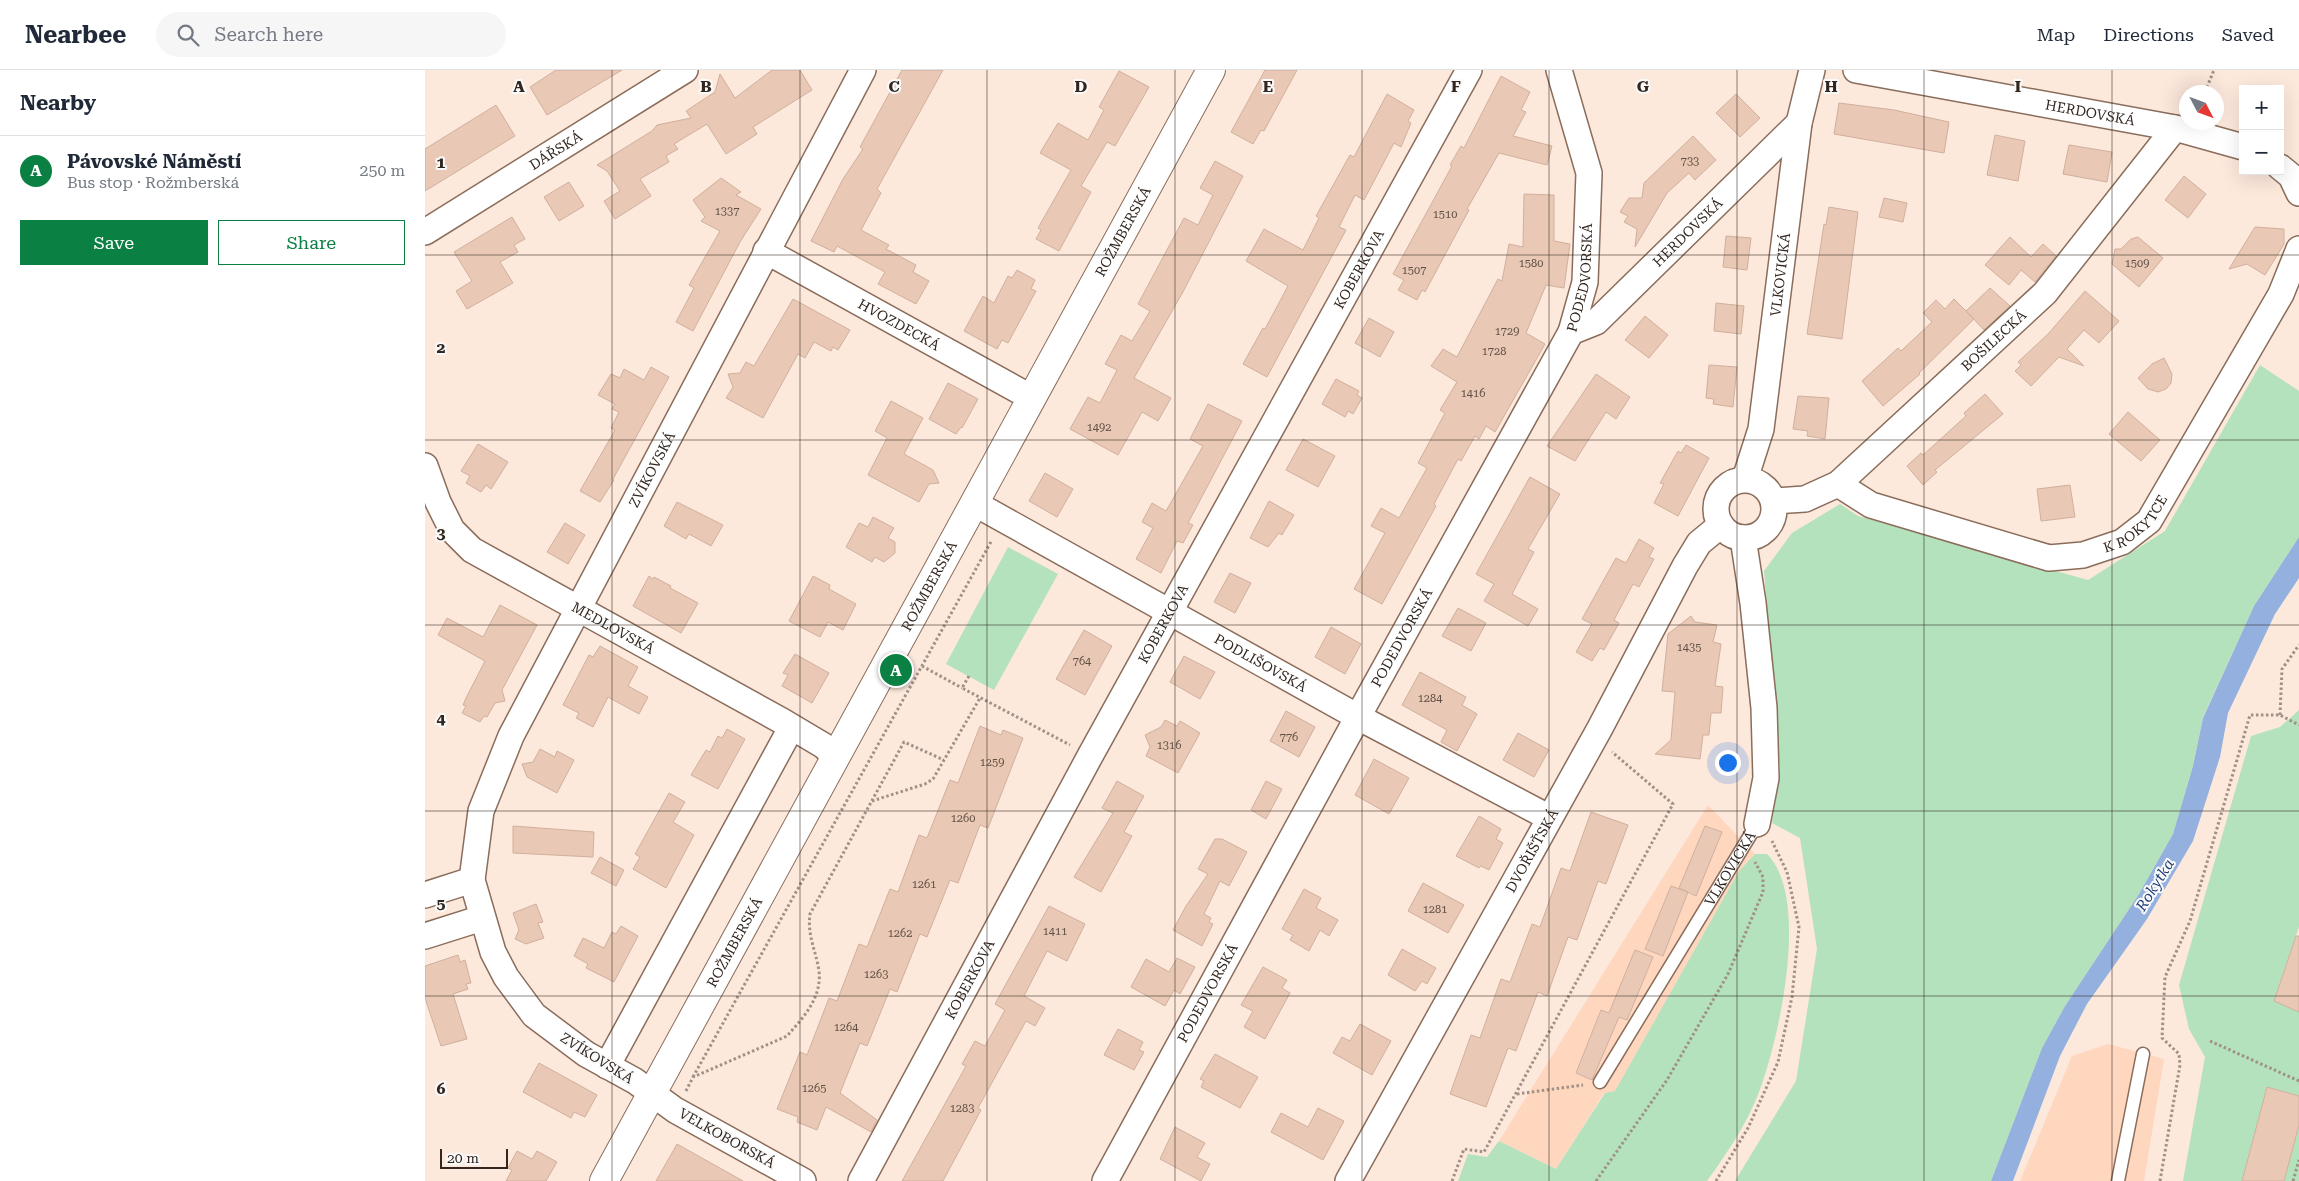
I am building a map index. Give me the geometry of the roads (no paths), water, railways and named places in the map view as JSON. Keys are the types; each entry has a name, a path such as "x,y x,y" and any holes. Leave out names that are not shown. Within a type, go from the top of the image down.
{"street":[{"name":"DÁŘSKÁ","path":"425,232 685,70"},
{"name":"ZVÍKOVSKÁ","path":"653,1094 563,1038 534,1015 506,977 493,952 472,880 481,811 511,736 863,70"},
{"name":"ROŽMBERSKÁ","path":"604,1181 1211,70"},
{"name":"KOBERKOVA","path":"861,1181 1090,756 1469,70"},
{"name":"PODEDVORSKÁ","path":"1105,1181 1571,332 1585,282 1589,173 1559,70"},
{"name":"VLKOVICKÁ","path":"1745,479 1761,428 1799,123 1812,70"},
{"name":"HERDOVSKÁ","path":"1856,70 2175,128"},
{"name":"HERDOVSKÁ","path":"1571,332 1596,322 1799,123"},
{"path":"2175,128 2239,146"},
{"name":"BOŠILECKÁ","path":"1774,502 1805,499 1838,484 2045,294 2175,128"},
{"path":"2284,170 2291,176 2299,193"},
{"name":"K ROKYTCE","path":"1838,484 1871,505 2049,558 2083,555 2122,542 2149,522 2281,294 2299,249"},
{"name":"HVOZDECKÁ","path":"766,252 1032,398"},
{"name":"MEDLOVSKÁ","path":"425,466 438,502 452,530 472,550 782,721 824,746 835,757"},
{"path":"1745,479 1758,482 1767,489 1774,502 1773,519 1764,531 1753,537 1743,538 1727,532 1716,514 1716,503 1721,492 1731,483 1745,479"},
{"name":"PODLIŠOVSKÁ","path":"974,504 1358,717 1548,817"},
{"name":"DVOŘIŠŤSKÁ","path":"1348,1181 1594,737 1685,566 1699,544 1721,525"},
{"name":"VLKOVICKÁ","path":"1743,538 1753,603 1764,708 1767,778 1752,834"},
{"path":"607,1066 791,728"},
{"path":"425,895 472,880"},
{"path":"425,936 482,918"},
{"name":"VELKOBORSKÁ","path":"653,1094 675,1110 803,1181"}],"lane":[{"name":"VLKOVICKÁ","path":"1601,1082 1752,834"},
{"path":"2118,1181 2143,1054"}],"water":[{"name":"Rokytka","path":"2299,537 2299,578 2275,614 2228,713 2220,757 2193,841 2147,919 2087,1004 2060,1056 2013,1181 1991,1181 2042,1048 2065,1006 2139,894 2173,834 2193,766 2203,718 2254,606"}],"place":[{"name":"Pávovské Náměstí","path":"896,670"}]}
